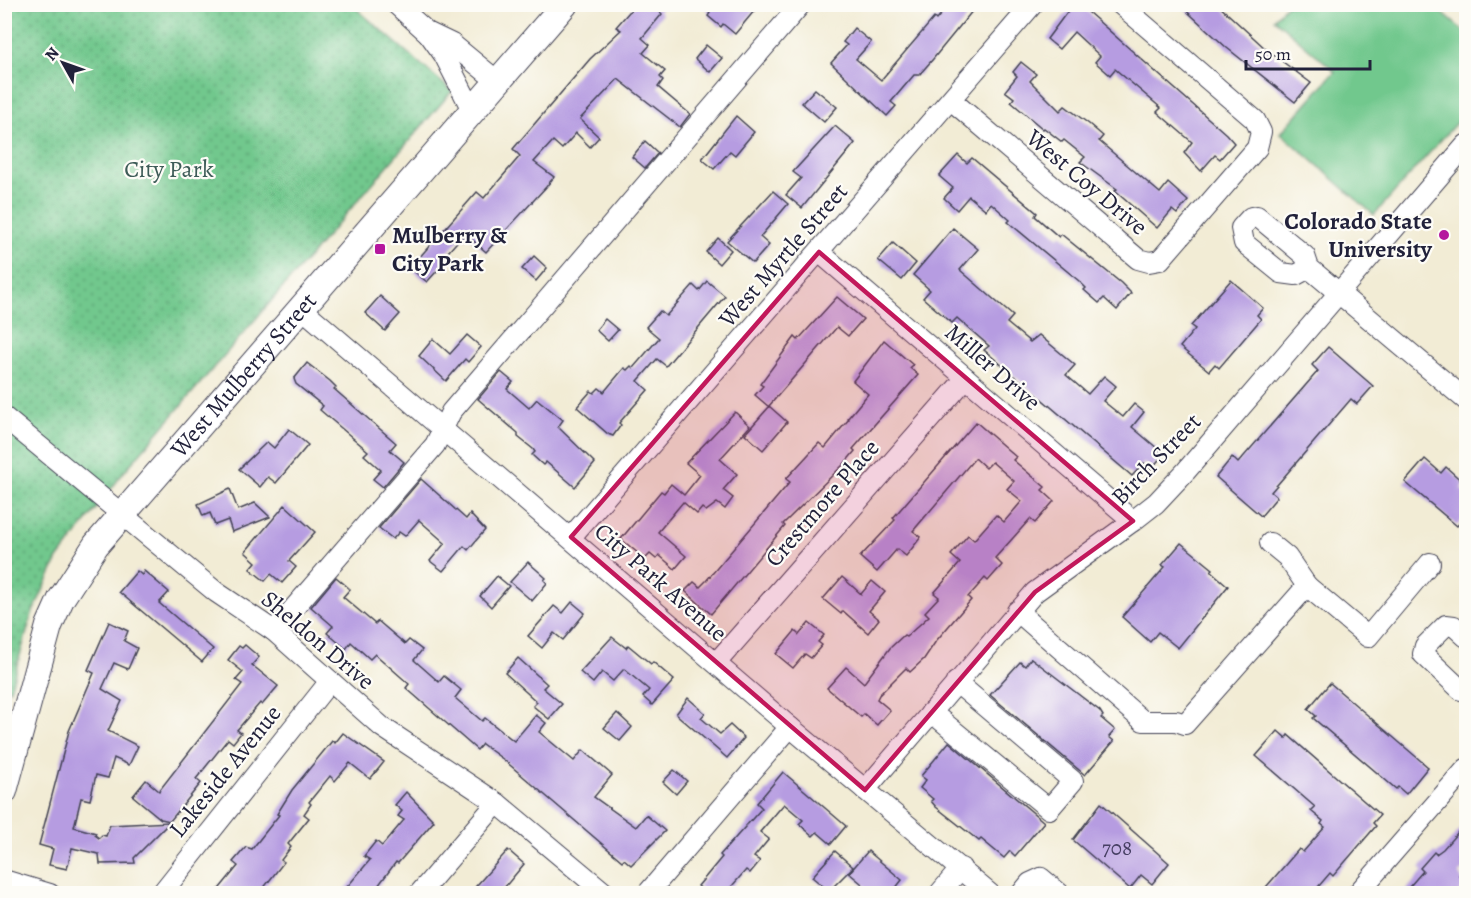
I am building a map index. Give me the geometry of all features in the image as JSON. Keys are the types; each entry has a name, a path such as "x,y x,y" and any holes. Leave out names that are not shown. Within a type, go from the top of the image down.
{"main road":[{"name":"West Mulberry Street","path":"4,791 41,654 57,608 76,573 122,513 565,4"}],"street":[{"path":"396,4 427,32 444,55 472,110"},
{"path":"274,631 435,445 451,412 801,4"},
{"name":"West Myrtle Street","path":"571,537 1033,4"},
{"name":"West Coy Drive","path":"951,100 1143,261 1155,262 1165,256 1257,148 1261,138 1259,126 1120,4"},
{"path":"427,32 452,44 497,81"},
{"name":"Birch Street","path":"865,790 1035,592 1133,521 1186,471 1467,145"},
{"name":"Miller Drive","path":"819,252 1133,521"},
{"path":"1309,267 1467,400"},
{"name":"City Park Avenue","path":"300,307 790,727 990,894"},
{"name":"Crestmore Place","path":"716,663 966,378"},
{"name":"Sheldon Drive","path":"4,417 216,592 274,631 382,727 497,803 606,894"},
{"path":"1270,543 1287,557 1307,586 1368,637 1430,563"},
{"path":"1017,611 1143,721 1176,721 1185,724 1307,586"},
{"path":"1467,637 1454,626 1446,625 1425,646 1423,654 1461,690 1467,691"},
{"name":"Lakeside Avenue","path":"161,894 330,681"},
{"path":"931,712 1049,808 1073,781 957,682"},
{"path":"647,894 790,727"},
{"path":"1357,894 1467,769"},
{"path":"419,894 497,803"},
{"path":"939,894 961,868"},
{"path":"1020,894 1030,883 1041,878 1060,894"},
{"path":"4,880 50,894"}],"highlighted area":[{"path":"819,252 1133,521 1035,592 865,790 571,537"}],"green space":[{"name":"City Park","path":"4,5 352,5 452,91 124,472 58,559 32,614 10,690 4,685"},
{"path":"1286,5 1433,5 1466,33 1466,112 1374,215 1281,133 1335,71 1274,19"}],"building":[{"path":"636,4 665,4 659,11 662,14 642,38 650,45 643,53 665,71 660,77 663,80 658,87 690,114 680,127 618,79 580,119 599,137 590,147 576,133 562,149 553,141 534,162 554,177 546,187 486,252 468,236 465,239 462,236 442,259 445,262 427,282 410,268 477,192 484,198 520,156 513,149 590,59 621,30 616,27"},
{"path":"701,4 760,4 735,34 723,24 721,27 708,16 710,13"},
{"path":"950,4 978,4 919,75 914,75 891,102 896,106 887,116 831,63 847,45 843,42 854,28 871,42 856,59 881,80 934,18 936,20"},
{"path":"1073,4 1079,4 1226,134 1234,143 1220,159 1215,155 1201,171 1184,153 1192,142 1157,112 1161,108 1115,69 1110,75 1095,62 1100,56 1074,32 1059,49 1047,39"},
{"path":"1179,4 1217,4 1267,50 1311,83 1295,102 1227,48"},
{"path":"706,45 722,58 710,72 695,59"},
{"path":"1021,62 1036,74 1030,81 1060,111 1065,106 1089,124 1103,136 1099,141 1160,193 1168,183 1188,201 1177,214 1172,210 1157,228 1115,191 1117,189 1080,162 1085,157 1064,140 1062,142 1043,129 1011,102 1014,98 1005,91 1017,76 1013,72"},
{"path":"815,89 837,107 824,122 802,103"},
{"path":"736,116 754,132 735,155 730,151 714,169 702,159"},
{"path":"835,126 855,143 802,208 786,195 801,178 793,172"},
{"path":"645,141 658,153 645,168 632,157"},
{"path":"958,155 967,163 972,158 1037,213 1035,216 1059,237 1061,234 1121,283 1131,293 1117,310 1104,298 1099,303 1084,290 1086,288 1079,281 1008,222 1010,220 991,203 986,210 969,196 957,210 944,198 953,188 939,176"},
{"path":"773,191 788,204 760,237 769,245 753,263 727,241"},
{"path":"953,228 978,249 960,270 1013,316 1007,323 1030,342 1039,335 1075,365 1066,375 1088,394 1104,376 1116,386 1103,401 1123,417 1134,404 1144,412 1132,427 1164,454 1151,469 1144,463 1132,476 984,350 989,346 957,318 952,323 923,298 930,290 913,275"},
{"path":"718,238 731,250 719,264 706,252"},
{"path":"893,243 916,263 902,280 878,260"},
{"path":"534,256 547,268 536,281 522,269"},
{"path":"1231,280 1263,308 1257,315 1261,319 1219,368 1215,364 1209,371 1180,347 1195,329 1191,326"},
{"path":"707,281 725,296 666,366 657,359 638,381 648,390 619,423 621,425 613,436 608,434 577,407 591,391 594,393 599,388 604,392 624,368 627,370 631,366 633,368 659,338 646,327 660,311 666,316 693,285 699,291"},
{"path":"380,296 400,314 385,331 365,313"},
{"path":"837,297 863,319 848,336 837,327 769,406 787,422 763,450 745,434 769,407 755,395 763,386 760,384 795,337 798,340"},
{"path":"605,319 618,330 608,341 596,330"},
{"path":"467,335 481,347 468,362 465,359 446,381 419,356 433,339 450,354"},
{"path":"884,340 913,365 910,368 918,375 853,449 855,451 845,463 783,524 785,526 711,614 685,591 694,582 700,587 706,581 790,482 786,479 819,443 825,448 849,419 868,394 853,381"},
{"path":"1328,347 1373,386 1357,404 1351,399 1271,492 1277,497 1261,516 1216,477 1232,457 1238,463 1318,371 1312,365"},
{"path":"307,363 330,381 336,387 334,389 396,443 390,450 404,462 383,487 373,479 381,470 364,455 368,451 320,410 323,406 296,384 294,379"},
{"path":"501,372 513,382 507,389 529,408 537,399 563,420 558,427 595,463 575,487 546,462 543,465 532,455 535,452 518,437 518,433 478,399"},
{"path":"735,412 750,426 720,459 737,474 723,490 733,498 725,509 717,503 706,511 702,508 697,514 683,502 658,532 686,556 675,569 659,555 656,559 650,554 645,559 621,539 661,491 664,493 671,484 684,495 700,475 686,463"},
{"path":"976,422 1016,457 1013,460 1045,487 1042,490 1054,501 1035,523 1030,519 995,558 1002,565 988,581 985,578 968,597 971,600 936,641 924,659 910,672 906,668 879,695 877,699 890,710 877,725 864,714 861,717 827,688 846,667 864,683 890,648 929,616 925,612 939,597 934,593 960,563 951,555 968,535 974,540 996,515 1004,522 1022,501 1007,489 1014,481 992,462 986,468 975,458 913,531 921,537 906,556 897,549 877,572 860,557 895,520 893,518"},
{"path":"289,429 308,445 276,483 268,477 260,487 239,469 267,442 274,448"},
{"path":"1425,459 1441,473 1446,467 1465,484 1461,489 1467,494 1467,515 1457,526 1405,482"},
{"path":"421,479 466,519 470,514 485,530 468,550 464,546 443,571 430,561 445,543 419,520 405,536 399,532 393,539 379,528"},
{"path":"230,489 238,510 255,503 270,517 232,532 228,520 215,525 210,513 203,516 198,504"},
{"path":"285,505 315,532 289,561 296,567 282,583 271,574 265,581 250,569 256,562 245,552"},
{"path":"1181,543 1213,569 1211,571 1228,586 1178,648 1158,632 1150,642 1122,617 1165,567 1162,565"},
{"path":"528,562 546,578 544,580 547,583 532,601 510,582"},
{"path":"137,571 142,575 144,571 169,592 159,603 213,649 202,662 119,592"},
{"path":"497,576 509,586 491,607 480,596"},
{"path":"336,577 350,589 343,597 375,624 378,621 405,644 409,640 422,650 414,660 439,682 444,676 461,690 455,698 482,721 485,718 514,741 536,715 546,723 539,732 574,761 583,750 612,775 594,797 636,827 646,815 665,831 631,865 624,859 622,861 504,760 482,744 477,750 406,688 409,684 375,654 370,659 351,642 346,649 327,633 333,626 311,607"},
{"path":"842,577 861,594 872,581 885,592 869,611 879,619 868,633 843,611 841,614 823,599"},
{"path":"572,602 585,613 563,640 554,633 542,648 528,636 554,606 563,613"},
{"path":"109,622 128,631 124,641 137,648 128,669 114,663 102,689 122,701 108,731 138,746 129,765 114,758 108,778 96,775 90,800 81,798 74,827 96,833 95,835 99,838 102,835 106,836 110,825 170,822 134,858 135,863 100,864 99,854 72,848 67,869 49,865 53,849 39,845 69,731 94,673 88,670"},
{"path":"809,623 824,635 818,642 822,645 811,658 805,654 793,668 776,654 795,631 799,635"},
{"path":"612,637 626,648 628,645 651,664 653,662 674,680 652,705 643,697 649,690 624,669 613,681 602,672 593,683 580,672"},
{"path":"245,645 259,657 252,665 278,686 237,730 241,733 233,743 228,739 196,779 201,783 170,821 161,819 133,796 146,780 159,791 242,684 236,680 243,672 228,660 239,646 242,648"},
{"path":"518,658 547,684 543,688 562,704 549,719 533,706 537,702 505,673"},
{"path":"1031,658 1100,711 1103,716 1101,718 1115,730 1109,737 1114,741 1085,775 990,695 1020,662 1025,666"},
{"path":"1330,683 1428,767 1406,794 1398,787 1396,789 1313,718 1316,716 1308,709"},
{"path":"688,698 705,713 701,718 720,734 730,725 744,738 727,758 676,714"},
{"path":"617,713 632,727 620,741 604,728"},
{"path":"1278,731 1286,738 1288,735 1380,815 1373,823 1376,826 1333,876 1330,873 1312,894 1260,894 1299,849 1303,852 1325,827 1321,824 1323,821 1311,811 1315,807 1256,756"},
{"path":"343,733 384,762 370,779 350,763 335,781 330,776 309,802 311,804 304,814 309,818 288,844 291,847 281,860 284,862 259,894 215,894 238,866 233,862 246,847 252,849 279,815 277,814 292,790 332,741 335,743"},
{"path":"949,742 1044,822 1015,856 1010,851 1004,858 981,839 979,841 936,807 931,801 933,799 920,788 926,780 921,776"},
{"path":"674,770 687,781 676,794 663,782"},
{"path":"783,772 846,826 831,844 817,832 813,836 799,824 803,820 784,804 760,832 769,839 754,857 760,861 750,873 746,870 725,894 707,894 698,886 722,857 720,855 762,808 757,803"},
{"path":"406,792 434,821 398,863 396,862 372,894 341,894 370,860 364,856 376,841 382,846 404,820 398,816 402,811 395,805"},
{"path":"1101,803 1169,863 1152,884 1141,875 1130,889 1073,840"},
{"path":"1467,822 1467,866 1459,875 1467,884 1458,894 1403,894 1423,871 1420,868 1434,852 1436,854 1443,849"},
{"path":"508,850 524,864 499,894 469,894"},
{"path":"835,851 853,867 829,891 812,877"},
{"path":"868,851 902,880 891,894 874,894 849,873"}],"place":[{"name":"Colorado State University","path":"1444,235"},
{"name":"Mulberry & City Park","path":"380,249"}]}
